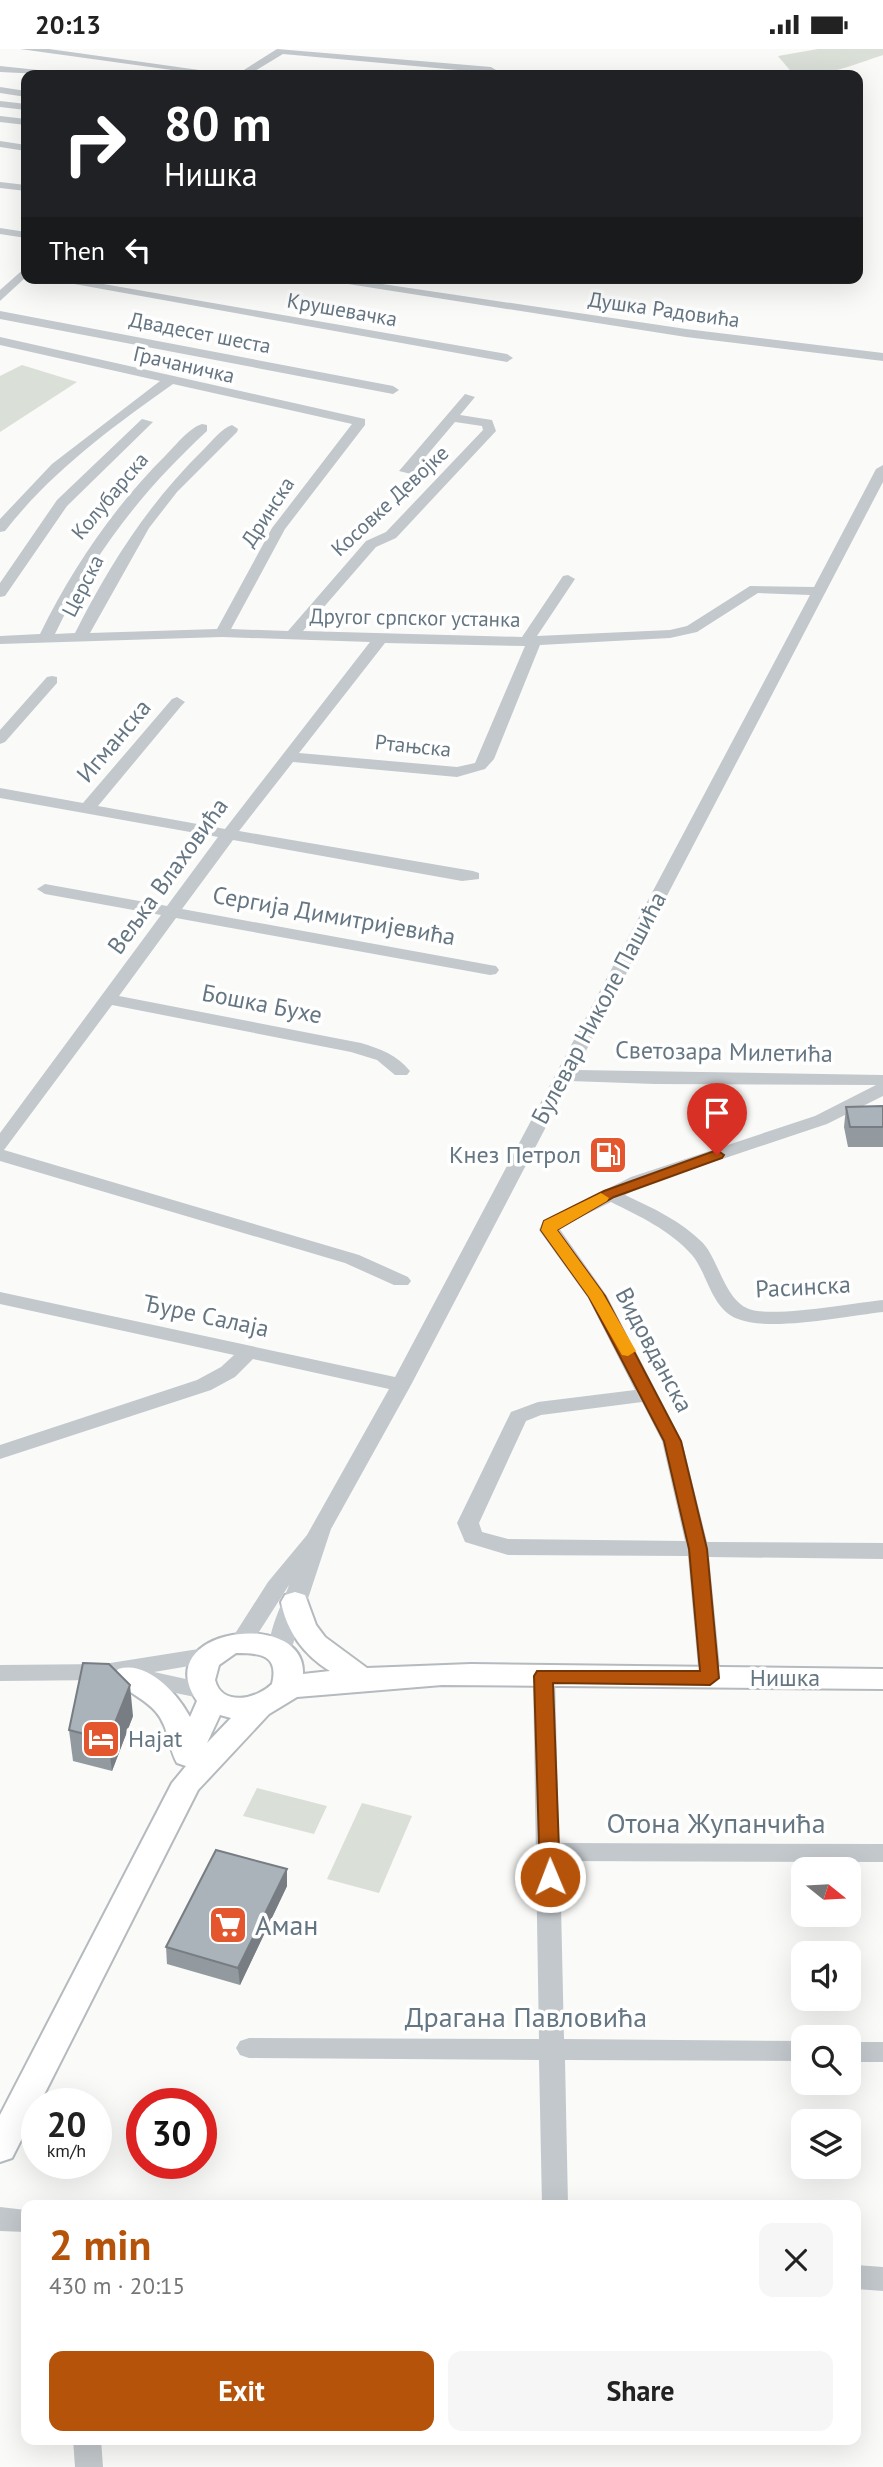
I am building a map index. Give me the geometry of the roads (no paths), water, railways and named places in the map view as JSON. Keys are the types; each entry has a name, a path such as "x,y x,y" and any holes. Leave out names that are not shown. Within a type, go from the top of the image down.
{"main road":[{"path":"295,1602 303,1630 312,1642 332,1660 355,1672"},
{"path":"187,1751 208,1695 200,1673 211,1655 240,1643 267,1645 285,1669 393,1677"},
{"path":"285,1669 355,1672 393,1677"},
{"path":"208,1695 233,1708 259,1707 271,1702 285,1669"},
{"path":"116,1674 165,1701 182,1726 187,1751 187,1783"},
{"name":"Нишка","path":"393,1677 883,1679"},
{"path":"0,2148 187,1783 259,1707"}],"street":[{"path":"25,49 191,70"},
{"path":"249,70 283,50 491,70"},
{"path":"0,69 21,71"},
{"path":"0,90 21,92"},
{"path":"0,104 21,106"},
{"path":"0,119 21,121"},
{"path":"0,144 21,147"},
{"path":"0,185 21,187"},
{"path":"0,231 21,234"},
{"path":"0,297 21,277"},
{"name":"Крушевачка","path":"82,284 507,358"},
{"name":"Душка Радовића","path":"356,284 686,334 883,357"},
{"name":"Двадесет шеста","path":"0,314 393,390"},
{"name":"Грачаничка","path":"0,341 168,381 360,422"},
{"path":"0,528 43,479 74,452 168,381"},
{"name":"Косовке Девојке","path":"406,471 469,397"},
{"name":"Косовке Девојке","path":"291,636 371,544 391,534 459,467 490,431 487,423 453,418"},
{"path":"0,593 62,503 147,422"},
{"name":"Дринска","path":"222,633 279,528 360,422"},
{"name":"Колубарска","path":"45,639 67,590 98,538 128,501 202,428"},
{"name":"Церска","path":"81,636 114,571 156,508 232,429"},
{"name":"Булевар Николе Пашића","path":"285,1669 283,1634 320,1529 401,1385 883,469"},
{"name":"Ртањска","path":"288,757 457,772 480,766 486,759 530,642 568,579"},
{"name":"Другог српског устанка","path":"0,639 222,633 530,642 679,633 692,629 755,589 817,591"},
{"name":"Вељка Влаховића","path":"0,1146 228,835 380,639"},
{"path":"0,739 52,680"},
{"name":"Игманска","path":"87,809 177,702"},
{"path":"0,793 473,876"},
{"name":"Сергија Димитријевића","path":"45,889 490,970"},
{"name":"Бошка Бухе","path":"107,999 355,1047 383,1056 401,1071"},
{"name":"Светозара Милетића","path":"564,1075 655,1079 883,1080"},
{"path":"609,1194 821,1120 883,1089"},
{"path":"0,1155 352,1259 401,1281"},
{"name":"Видовданска","path":"609,1194 550,1225 549,1230 609,1318 628,1351 646,1395 672,1441 698,1549 710,1678"},
{"name":"Расинска","path":"609,1194 669,1225 688,1239 710,1267 730,1305 742,1314 769,1317 883,1306"},
{"name":"Ђуре Салаја","path":"0,1298 401,1385"},
{"path":"0,1452 204,1385 229,1372 248,1353"},
{"path":"646,1395 538,1409 518,1417 505,1439 468,1523 469,1532 481,1542 508,1547 883,1551"},
{"path":"240,1643 276,1587 320,1529"},
{"path":"0,1674 116,1674 211,1655"},
{"path":"116,1674 208,1695"},
{"path":"544,1676 550,1852 555,2200"},
{"name":"Отона Жупанчића","path":"550,1852 883,1853"},
{"name":"Драгана Павловића","path":"249,2047 791,2052"},
{"path":"861,2052 883,2052"},
{"path":"0,2219 21,2221"},
{"path":"861,2277 883,2279"},
{"path":"87,2445 89,2467"}],"place":[{"name":"Кнез Петрол","path":"608,1155"},
{"name":"Hajat","path":"101,1739"},
{"name":"Аман","path":"228,1925"}]}
